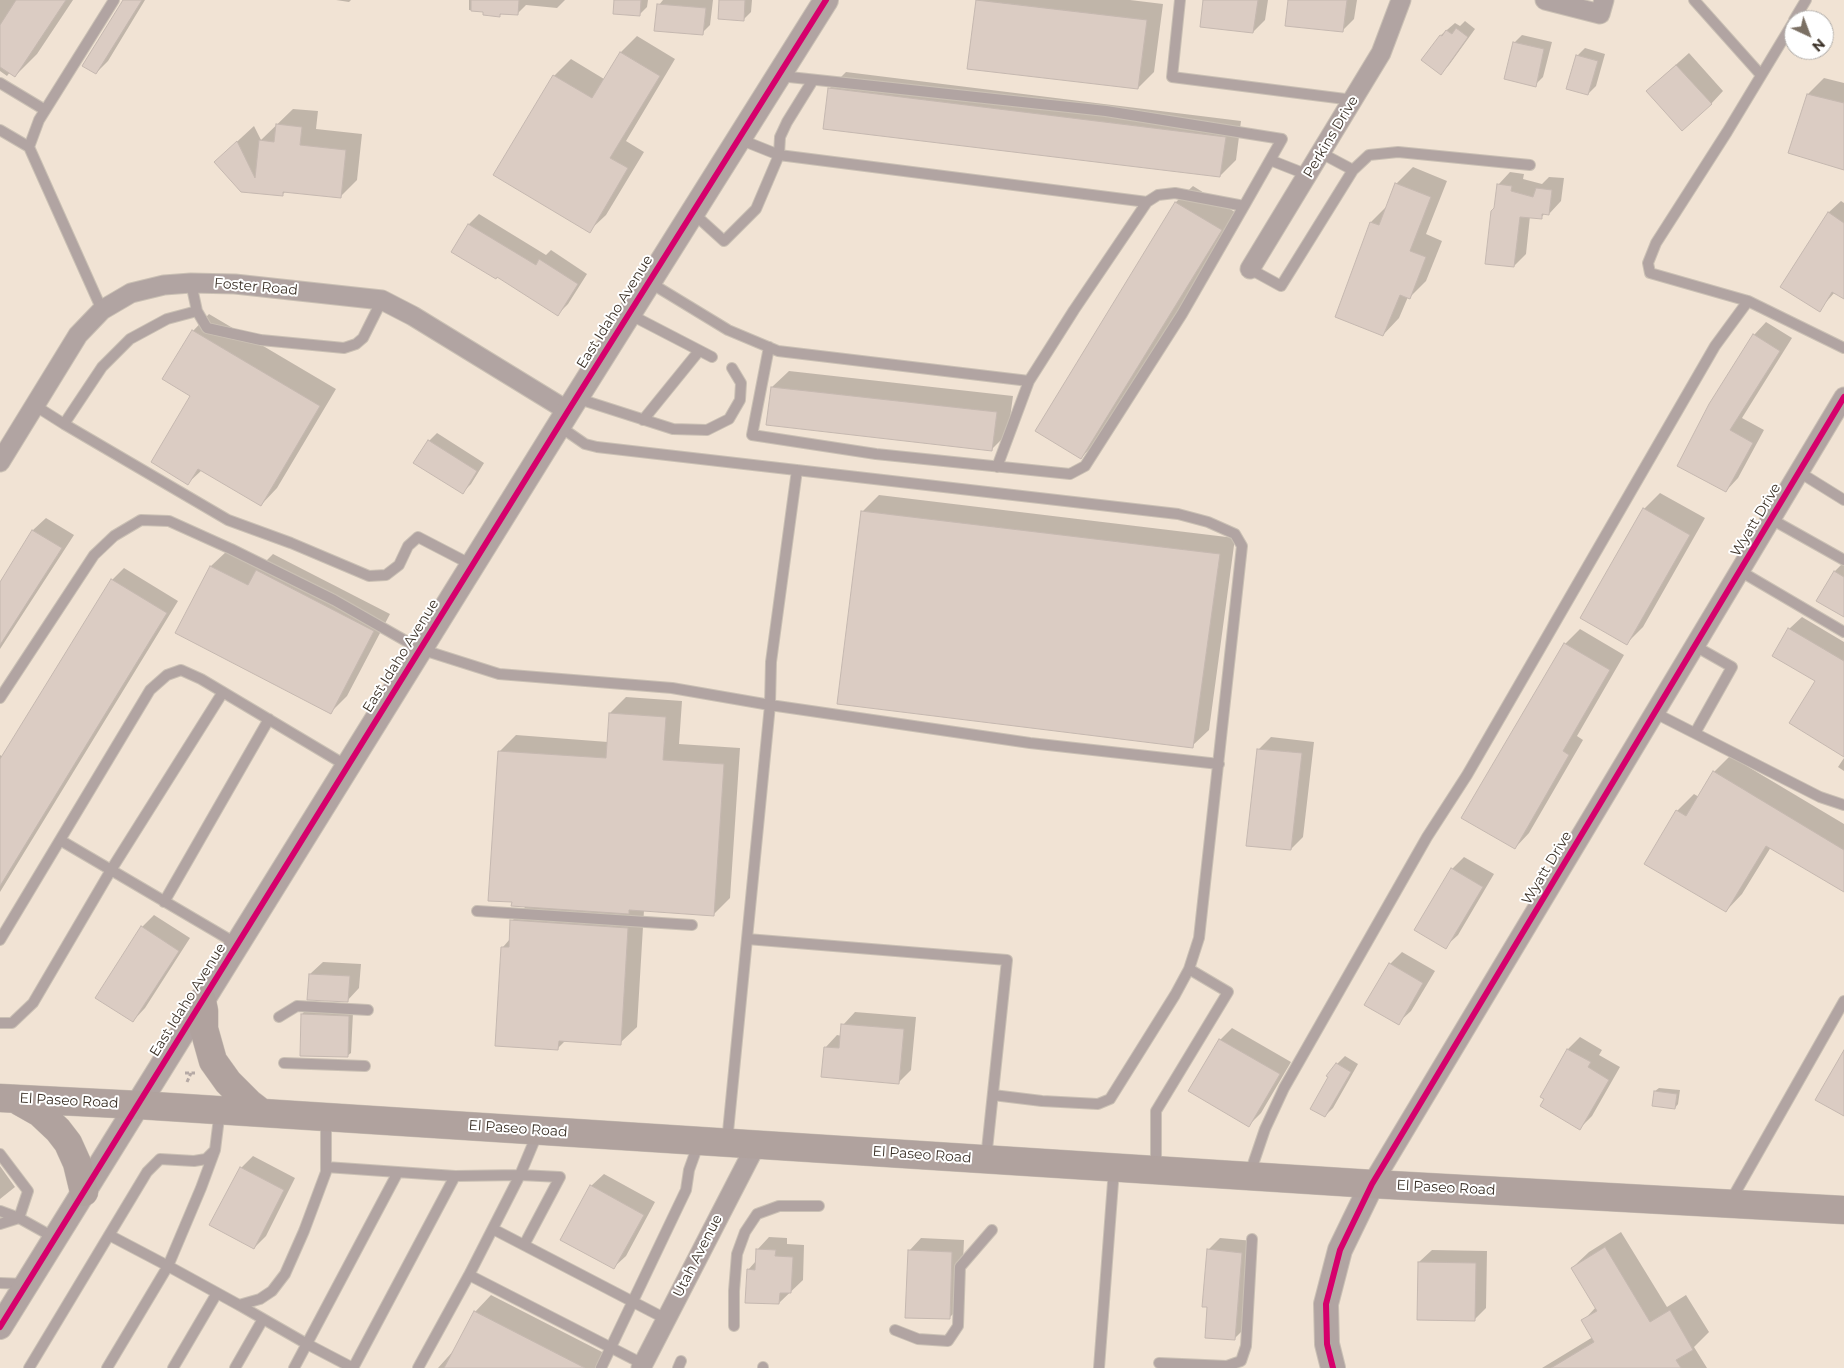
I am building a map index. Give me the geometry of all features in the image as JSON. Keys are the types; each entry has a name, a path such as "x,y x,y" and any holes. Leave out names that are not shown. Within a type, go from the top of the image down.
{"main road":[{"path":"202,1000 204,1029 213,1061 228,1082 262,1113"},
{"name":"El Paseo Road","path":"8,1099 138,1104 1249,1177 1844,1210"},
{"path":"8,1099 40,1113 58,1130 68,1143 79,1169 84,1192"}],"street":[{"name":"East Idaho Avenue","path":"0,1327 567,412 826,0"},
{"name":"Perkins Drive","path":"1250,269 1381,53 1401,0"},
{"path":"1546,0 1600,14 1604,0"},
{"name":"Foster Road","path":"0,462 78,335 102,310 131,293 164,285 191,283 235,284 382,300 413,316 567,412"},
{"name":"Wyatt Drive","path":"1333,1368 1327,1344 1326,1304 1340,1250 1372,1184 1844,397"},
{"name":"Utah Avenue","path":"642,1366 756,1145"}],"lane":[{"path":"29,147 39,120 114,0"},
{"path":"1180,0 1172,77 1354,100"},
{"path":"1694,0 1761,75"},
{"path":"1784,37 1656,243 1648,263 1650,273 1748,301 1844,348"},
{"path":"769,347 752,435 876,454 1070,474 1085,466 1182,314 1282,139 1106,111 778,76"},
{"path":"692,212 724,241 756,209 779,155 780,137 813,80"},
{"path":"0,83 45,110"},
{"path":"0,130 29,147 102,310"},
{"path":"738,139 779,155 1147,202"},
{"path":"1250,269 1281,286 1353,170 1369,155 1398,152 1530,165"},
{"path":"1321,153 1353,170"},
{"path":"1270,160 1308,175"},
{"path":"997,467 1029,381 1074,310 1147,202 1158,195 1175,192 1244,206"},
{"path":"649,282 728,330 778,350 1029,381"},
{"path":"191,283 197,311 207,328 261,340 344,348 356,344 363,338 382,300"},
{"path":"1249,1177 1265,1129 1284,1088 1368,940 1427,837 1467,774 1715,346 1748,301"},
{"path":"64,424 102,367 130,339 166,319 197,311"},
{"path":"629,314 712,358"},
{"path":"644,420 699,351"},
{"path":"567,412 644,420 673,429 707,430 728,419 740,400 741,383 732,368"},
{"path":"34,405 228,520 291,543 369,576 386,575 399,565 408,546 418,537 472,565"},
{"path":"567,412 585,444 597,447 1178,514 1208,522 1235,534 1242,546 1219,764 1199,938 1189,969 1175,995 1110,1099 1098,1104 1042,1101 993,1095"},
{"path":"727,1143 770,705 771,662 796,470"},
{"path":"1799,472 1844,500"},
{"path":"1771,519 1844,560"},
{"path":"0,698 94,555 114,536 141,520 169,520 334,600 420,649 500,674 672,688 770,705 1030,743 1219,764"},
{"path":"1740,571 1844,632"},
{"path":"1695,646 1732,667 1695,733"},
{"path":"0,940 150,690 167,675 181,670 201,679 348,766"},
{"path":"0,1023 12,1023 33,1003 110,870 223,692"},
{"path":"1655,713 1820,796 1844,805"},
{"path":"164,902 269,719"},
{"path":"60,840 237,944"},
{"path":"476,911 692,925"},
{"path":"747,939 1007,960 986,1160"},
{"path":"1156,1171 1156,1111 1228,992 1189,969"},
{"path":"1729,1204 1844,1001"},
{"path":"279,1017 297,1006 368,1010"},
{"path":"284,1063 365,1066"},
{"path":"107,1368 168,1266 215,1150 220,1110"},
{"path":"239,1304 260,1299 272,1291 285,1274 326,1172 326,1117"},
{"path":"418,1368 493,1229 539,1131"},
{"path":"600,1368 686,1190 689,1170 699,1141"},
{"path":"29,1368 147,1172 155,1162 164,1158 194,1161 206,1159 215,1150"},
{"path":"0,1154 28,1191 19,1218"},
{"path":"326,1167 455,1176 520,1175 560,1177 524,1245"},
{"path":"1099,1368 1114,1168"},
{"path":"294,1368 398,1172"},
{"path":"109,1235 239,1304 307,1344 353,1368 455,1176"},
{"path":"734,1326 737,1254 745,1232 757,1214 778,1206 819,1206"},
{"path":"0,1211 19,1218 55,1238"},
{"path":"0,1224 19,1218"},
{"path":"493,1229 666,1319"},
{"path":"895,1330 918,1340 948,1341 958,1326 960,1267 992,1230"},
{"path":"1159,1363 1228,1366 1241,1361 1246,1346 1252,1239"},
{"path":"469,1275 642,1366"},
{"path":"0,1283 26,1284"},
{"path":"173,1368 217,1293"},
{"path":"235,1368 263,1319"}],"path":[{"path":"187,1082 192,1073"}],"building":[{"path":"16,0 66,0 15,77 0,67 0,25"},
{"path":"123,0 142,0 96,74 82,66"},
{"path":"471,0 519,0 518,15 500,14 500,17 483,15 483,12 471,11"},
{"path":"614,0 641,0 640,16 613,14"},
{"path":"719,0 745,0 744,21 718,19"},
{"path":"976,0 1147,20 1138,89 967,69"},
{"path":"1203,0 1258,0 1253,33 1200,27"},
{"path":"1288,0 1347,0 1343,32 1285,26"},
{"path":"657,4 706,8 703,35 654,31"},
{"path":"1456,28 1468,37 1441,75 1421,60 1440,35 1442,36 1446,30 1452,34"},
{"path":"1513,42 1544,49 1536,87 1504,79"},
{"path":"620,52 660,76 610,158 628,168 590,233 493,175 553,75 592,98"},
{"path":"1576,55 1598,61 1588,95 1566,89"},
{"path":"1676,65 1712,104 1682,131 1646,91"},
{"path":"828,88 1226,137 1220,177 823,129"},
{"path":"1807,94 1844,103 1844,170 1788,153"},
{"path":"276,124 302,127 300,145 346,150 341,198 283,192 283,196 241,192 214,162 237,141 255,178 259,140 274,142"},
{"path":"1395,183 1431,197 1410,251 1426,257 1410,299 1400,295 1383,336 1335,317 1370,222 1379,225"},
{"path":"1497,184 1512,186 1511,191 1533,197 1536,188 1552,190 1549,215 1542,214 1542,219 1520,217 1514,267 1485,264 1491,211 1494,208"},
{"path":"1175,202 1222,230 1081,459 1035,431"},
{"path":"1828,212 1844,223 1844,299 1832,292 1820,312 1780,287"},
{"path":"468,224 536,265 539,259 578,284 558,316 497,277 496,279 451,252"},
{"path":"192,330 320,406 261,506 198,469 188,485 151,462 190,396 162,379"},
{"path":"1753,334 1780,351 1730,430 1753,443 1726,492 1677,466 1709,404"},
{"path":"771,387 997,412 992,451 766,425"},
{"path":"428,440 477,471 463,494 413,463"},
{"path":"1643,508 1690,535 1627,645 1580,618"},
{"path":"861,511 1220,554 1193,748 837,704"},
{"path":"32,530 62,548 0,645 0,582"},
{"path":"210,566 248,585 256,570 374,631 331,714 175,633"},
{"path":"1834,571 1844,577 1844,617 1816,601"},
{"path":"111,579 167,613 0,886 0,759"},
{"path":"1788,628 1844,661 1844,757 1789,723 1815,681 1772,656"},
{"path":"1564,643 1610,670 1563,751 1569,755 1515,849 1461,818"},
{"path":"609,713 666,717 663,760 724,764 714,916 629,910 629,914 511,906 512,902 488,901 498,751 606,758"},
{"path":"1257,749 1302,753 1291,850 1246,846"},
{"path":"1713,771 1844,850 1844,892 1766,846 1726,912 1644,864 1676,810 1686,816"},
{"path":"1451,868 1483,887 1446,949 1414,930"},
{"path":"510,920 628,928 621,1045 559,1041 558,1050 495,1046 501,947 509,947"},
{"path":"141,926 179,951 133,1022 95,998"},
{"path":"1389,963 1423,983 1399,1025 1364,1005"},
{"path":"309,974 350,976 348,1002 307,1000"},
{"path":"301,1014 349,1016 348,1057 300,1056"},
{"path":"841,1024 904,1029 899,1084 821,1077 824,1047 839,1048"},
{"path":"1219,1039 1280,1074 1249,1127 1188,1091"},
{"path":"1567,1049 1591,1062 1588,1067 1609,1080 1580,1130 1540,1106 1544,1099 1540,1097"},
{"path":"1844,1050 1844,1116 1815,1100"},
{"path":"1336,1063 1351,1072 1325,1117 1310,1109 1328,1077 1326,1076"},
{"path":"1654,1091 1677,1094 1675,1109 1652,1106"},
{"path":"240,1167 284,1190 254,1249 209,1225"},
{"path":"590,1185 644,1215 614,1269 560,1240"},
{"path":"1605,1247 1650,1322 1670,1310 1693,1350 1676,1360 1681,1368 1551,1368 1594,1342 1581,1320 1597,1311 1571,1268"},
{"path":"756,1249 776,1250 775,1256 793,1257 791,1293 780,1293 779,1304 745,1303 747,1269 755,1270"},
{"path":"1207,1249 1242,1253 1235,1340 1205,1338 1207,1307 1202,1307"},
{"path":"908,1250 952,1252 950,1319 905,1318"},
{"path":"1418,1262 1476,1263 1475,1321 1417,1320"},
{"path":"474,1311 585,1368 444,1368"}],"cycle path":[{"path":"0,1327 568,411 826,0"},
{"path":"1333,1368 1327,1344 1326,1304 1340,1250 1372,1184 1844,397"}]}
